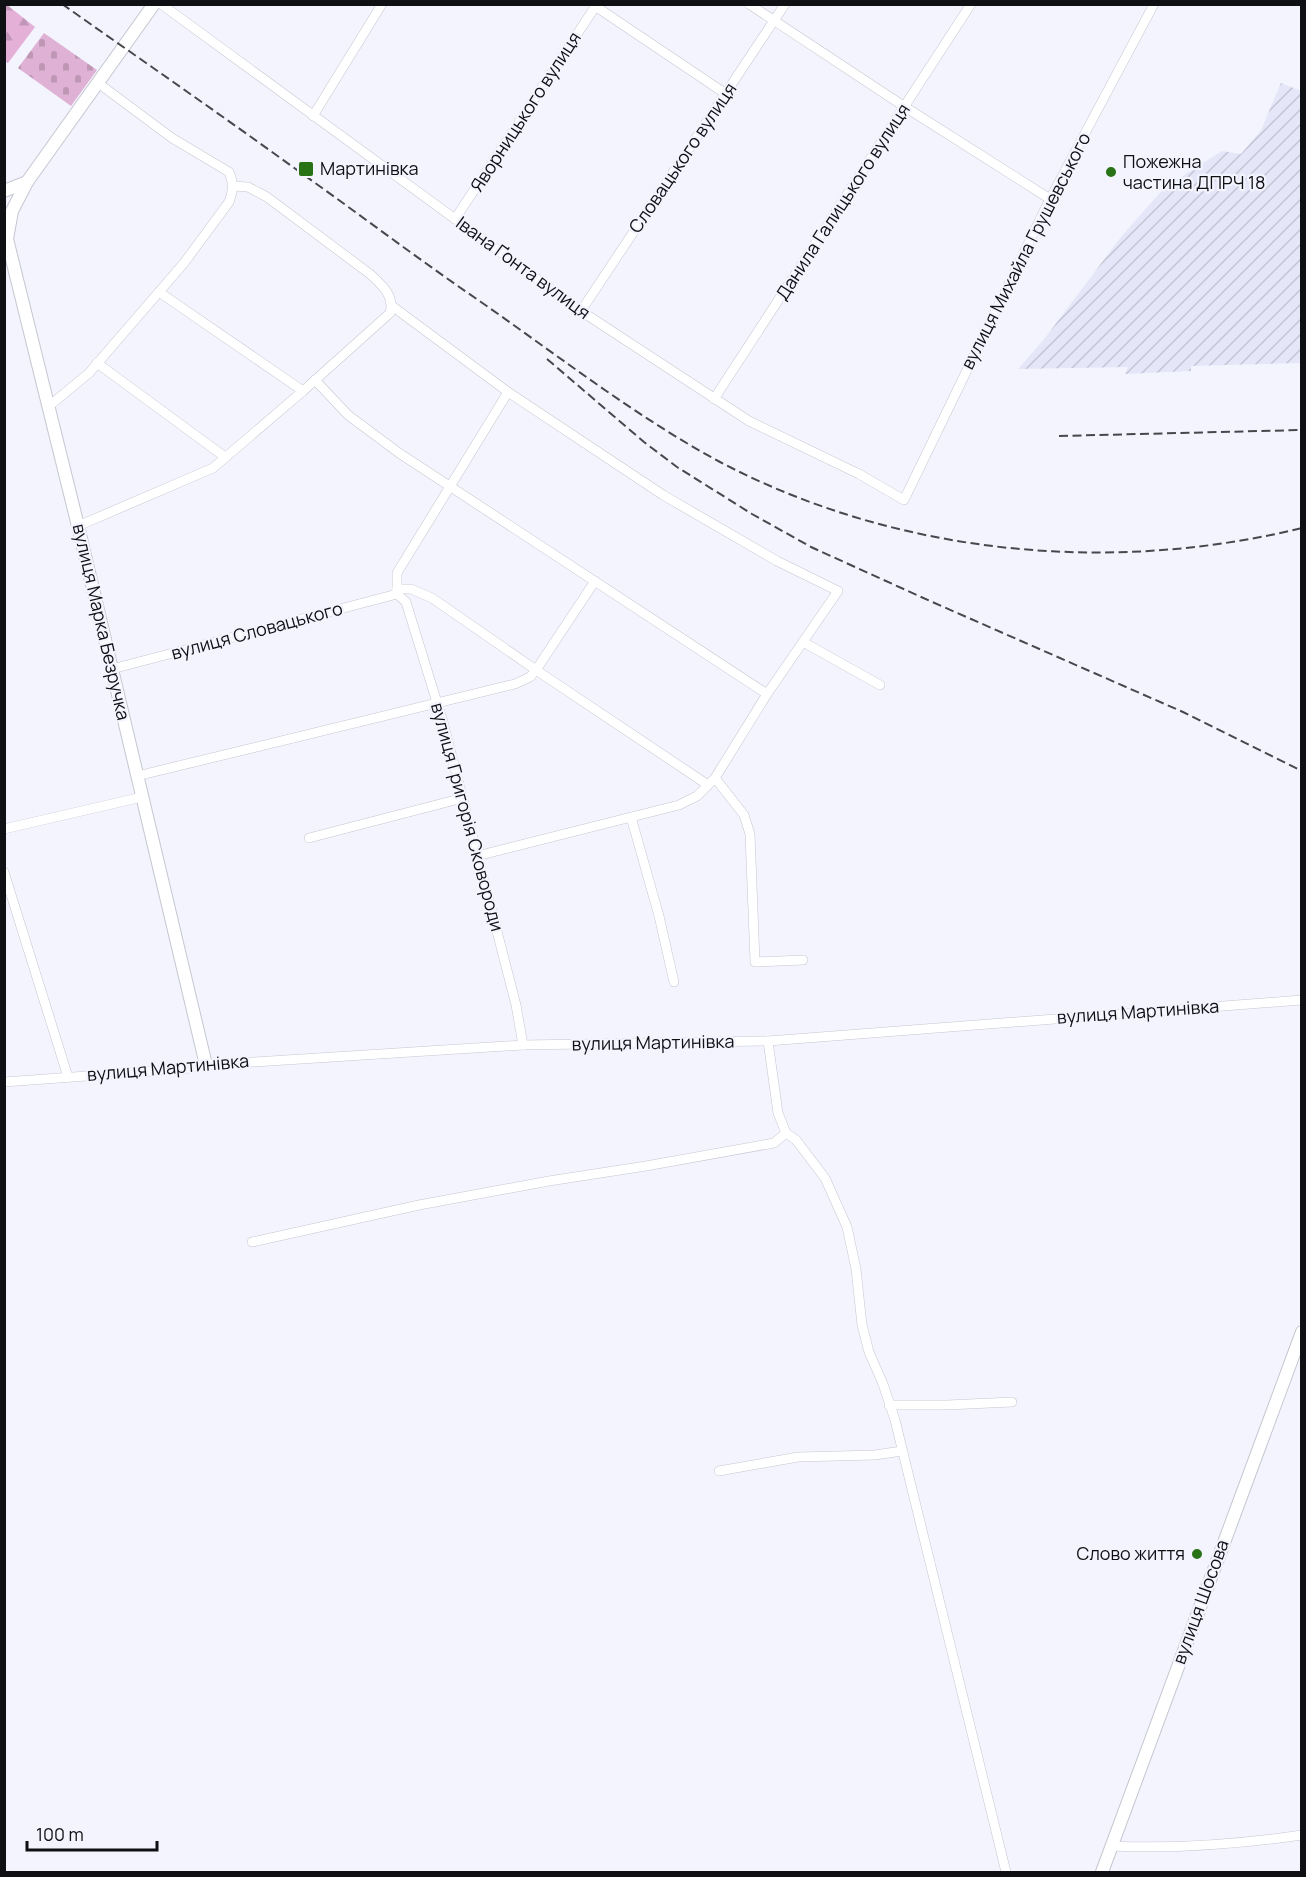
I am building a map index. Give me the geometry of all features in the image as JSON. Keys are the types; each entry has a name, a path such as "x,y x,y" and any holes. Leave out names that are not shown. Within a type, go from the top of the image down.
{"street":[{"name":"вулиця Марка Безручка","path":"154,4 27,183 12,211 7,239 78,526 206,1065"},
{"name":"Івана Ґонта вулиця","path":"161,4 581,311 749,422 859,474 904,500"},
{"path":"313,116 382,4"},
{"path":"749,4 1050,199"},
{"name":"Словацького вулиця","path":"581,311 785,4"},
{"name":"Данила Галицького вулиця","path":"714,399 971,4"},
{"name":"вулиця Михайла Грушевського","path":"904,500 1050,199 1154,4"},
{"path":"596,5 726,94"},
{"name":"Яворницького вулиця","path":"455,219 596,5"},
{"path":"48,407 89,373 184,263 229,202 233,186 229,172 172,138 98,83"},
{"path":"4,191 27,183"},
{"path":"78,526 213,468 385,318 392,306 391,298 382,285 349,257 267,197 248,186 233,186"},
{"path":"159,292 303,391"},
{"path":"392,306 508,392 663,495 777,561 838,591 767,694 711,782 697,796 679,805 477,856"},
{"path":"97,363 225,457"},
{"path":"315,380 348,415 450,487 767,694"},
{"path":"508,392 398,573 397,592 411,589 432,598 536,670 711,782 744,815 750,834 755,962 803,960"},
{"path":"137,776 515,684 530,677 536,670 595,581"},
{"name":"вулиця Словацького","path":"112,669 397,592"},
{"name":"вулиця Григорія Сковороди","path":"397,592 406,602 437,702 516,1005 523,1045"},
{"path":"803,642 880,685"},
{"path":"4,829 142,797"},
{"path":"309,838 462,798"},
{"path":"631,817 659,916 674,982"},
{"path":"4,872 68,1077"},
{"name":"вулиця Мартинівка","path":"4,1082 183,1069 206,1065 523,1045 768,1041 1302,1000"},
{"path":"768,1041 778,1113 786,1133 796,1140 825,1178 847,1227 856,1269 866,1343 890,1405 1006,1872"},
{"path":"252,1242 473,1195 774,1143 786,1133"},
{"name":"вулиця Шосова","path":"1102,1872 1301,1336"},
{"path":"890,1405 947,1405 1012,1401"},
{"path":"718,1471 798,1457 875,1455 902,1451"},
{"path":"1112,1846 1154,1848 1268,1840 1302,1835"}],"shaded area":[{"path":"1281,83 1301,91 1301,363 1191,366 1191,371 1125,374 1128,367 1018,369 1045,338 1121,237 1165,187 1222,151 1241,154 1261,130"}],"green space":[{"path":"4,5 35,27 8,63 4,61"},
{"path":"44,33 97,70 71,106 18,68"}],"railway":[{"path":"62,4 628,406 720,462 788,493 858,518 931,536 1005,548 1080,552 1155,551 1229,542 1302,528"},
{"path":"547,359 644,442 677,467 752,514 811,547 1183,712 1302,771"},
{"path":"1059,436 1302,430"}],"place":[{"name":"Мартинівка","path":"306,169"},
{"name":"Пожежна частина ДПРЧ 18","path":"1111,172"},
{"name":"Слово життя","path":"1197,1554"}]}
